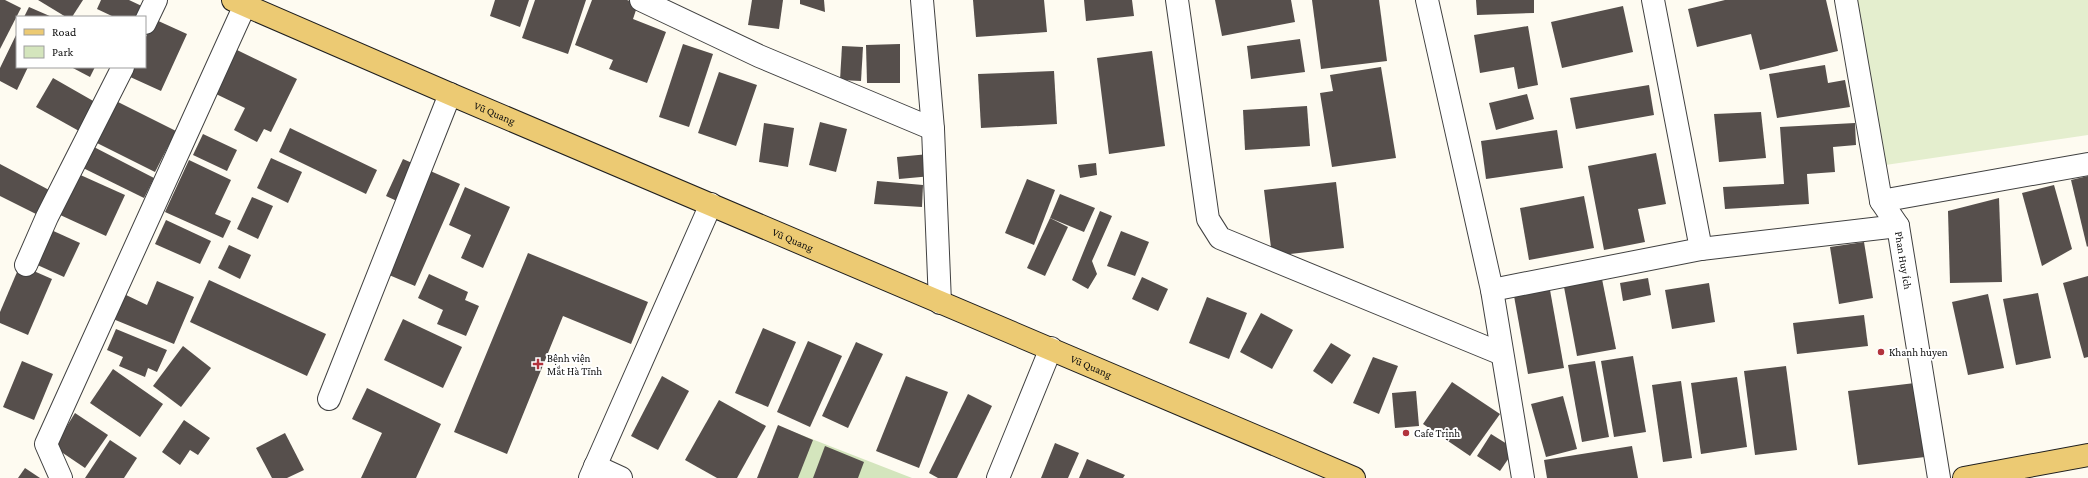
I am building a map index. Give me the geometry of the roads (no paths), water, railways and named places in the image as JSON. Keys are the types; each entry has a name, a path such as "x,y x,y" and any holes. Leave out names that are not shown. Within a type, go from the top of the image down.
{"main road":[{"name":"Vũ Quang","path":"239,2 450,94 1354,478"},
{"path":"1964,478 2088,455"}],"street":[{"path":"146,21 156,0"},
{"path":"641,0 759,56 933,129"},
{"path":"922,0 933,129 940,303"},
{"path":"1177,0 1208,219 1220,238 1502,354"},
{"path":"1427,0 1492,290 1523,478"},
{"path":"1653,0 1701,249"},
{"name":"Phan Huy Ích","path":"1846,0 1882,201 1898,226 1939,478"},
{"path":"61,478 46,444 239,2"},
{"path":"26,265 46,217 122,68"},
{"path":"329,399 450,94"},
{"path":"1882,201 2088,164"},
{"path":"621,478 593,472 711,204"},
{"path":"1492,290 1701,249 1898,226"},
{"path":"998,478 1051,348"}],"place":[{"name":"Khanh huyen","path":"1881,352"},
{"name":"Bệnh viện Mắt Hà Tĩnh","path":"538,364"},
{"name":"Cafe Trịnh","path":"1406,433"}]}
